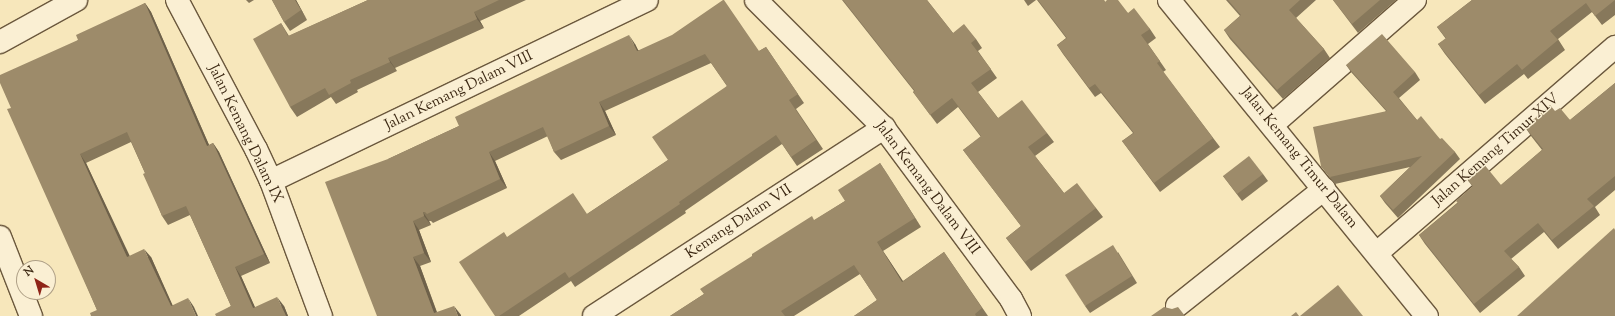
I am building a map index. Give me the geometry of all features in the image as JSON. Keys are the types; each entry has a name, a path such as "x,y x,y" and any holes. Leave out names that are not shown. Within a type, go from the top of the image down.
{"street":[{"path":"0,42 76,0"},
{"name":"Jalan Kemang Dalam IX","path":"177,0 256,149 271,181 321,316"},
{"name":"Jalan Kemang Dalam VIII","path":"271,181 647,0"},
{"name":"Jalan Kemang Dalam VIII","path":"756,0 884,128 1011,299 1020,316"},
{"name":"Jalan Kemang Timur Dalam","path":"1169,0 1272,124 1427,316"},
{"path":"1272,124 1415,0"},
{"name":"Jalan Kemang Timur XIV","path":"1377,253 1615,47"},
{"name":"Kemang Dalam VII","path":"594,316 884,128"},
{"path":"1176,306 1324,190"},
{"path":"0,237 31,316"}],"building":[{"path":"272,0 295,0 301,10 284,22"},
{"path":"368,0 499,0 474,12 477,19 388,58 390,62 350,80 351,83 329,95 325,88 290,107 253,39 281,23 288,36"},
{"path":"723,0 759,51 766,47 798,94 789,100 816,140 791,157 776,135 679,202 680,204 569,278 565,272 499,316 495,316 459,262 504,232 507,237 573,193 587,214 668,160 652,137 727,86 705,54 599,102 609,126 554,152 543,127 489,152 500,179 427,214 423,212 424,216 413,221 424,253 413,257 434,313 454,306 458,316 377,316 325,182 388,159 459,126 455,117 629,35 637,51 672,35"},
{"path":"843,0 927,0 953,33 964,24 976,39 971,43 991,69 971,83 998,118 1022,100 1047,133 1028,147 1064,193 1077,183 1096,208 1025,262 1006,238 1021,226 963,150 981,136 952,98 930,115 913,92 915,91"},
{"path":"1038,0 1104,0 1105,2 1107,0 1118,0 1128,13 1134,8 1150,29 1141,35 1160,61 1157,63 1213,138 1154,183 1122,141 1134,133 1095,84 1089,88 1057,45 1067,38"},
{"path":"1228,0 1300,0 1289,10 1324,49 1277,90 1224,30 1241,15"},
{"path":"1333,0 1380,0 1352,24"},
{"path":"1472,0 1615,0 1595,16 1586,3 1550,31 1558,40 1522,70 1517,64 1479,95 1438,44 1446,38 1437,27"},
{"path":"145,3 207,146 213,143 264,254 235,267 253,308 277,297 286,316 216,316 215,314 231,306 186,206 162,216 143,174 145,173 127,132 80,154 127,257 144,249 171,306 188,298 196,316 91,316 90,313 97,310 7,109 11,108 0,83 0,75 78,40 76,35"},
{"path":"1382,34 1415,72 1393,92 1417,120 1421,116 1440,139 1442,138 1455,152 1393,210 1380,196 1422,156 1330,177 1321,166 1313,127 1387,111 1346,65"},
{"path":"1615,83 1615,176 1587,199 1594,206 1552,240 1538,223 1504,251 1519,267 1474,304 1419,235 1458,203 1456,201 1473,186 1466,178 1483,163 1501,185 1543,149 1525,127 1550,105 1555,111 1560,108 1570,120"},
{"path":"1249,156 1263,174 1237,194 1223,176"},
{"path":"880,163 915,218 877,242 902,282 944,252 982,308 975,314 976,316 854,316 877,300 854,265 781,311 785,316 670,316 704,294 700,289 752,256 752,254 812,216 814,220 845,201 838,190"},
{"path":"1614,228 1615,316 1517,316"},
{"path":"1113,245 1132,276 1085,306 1065,275"},
{"path":"1338,285 1363,316 1300,316"},
{"path":"1164,307 1172,309 1178,307 1185,316 1151,316"},
{"path":"1296,312 1299,316 1291,316"}]}
